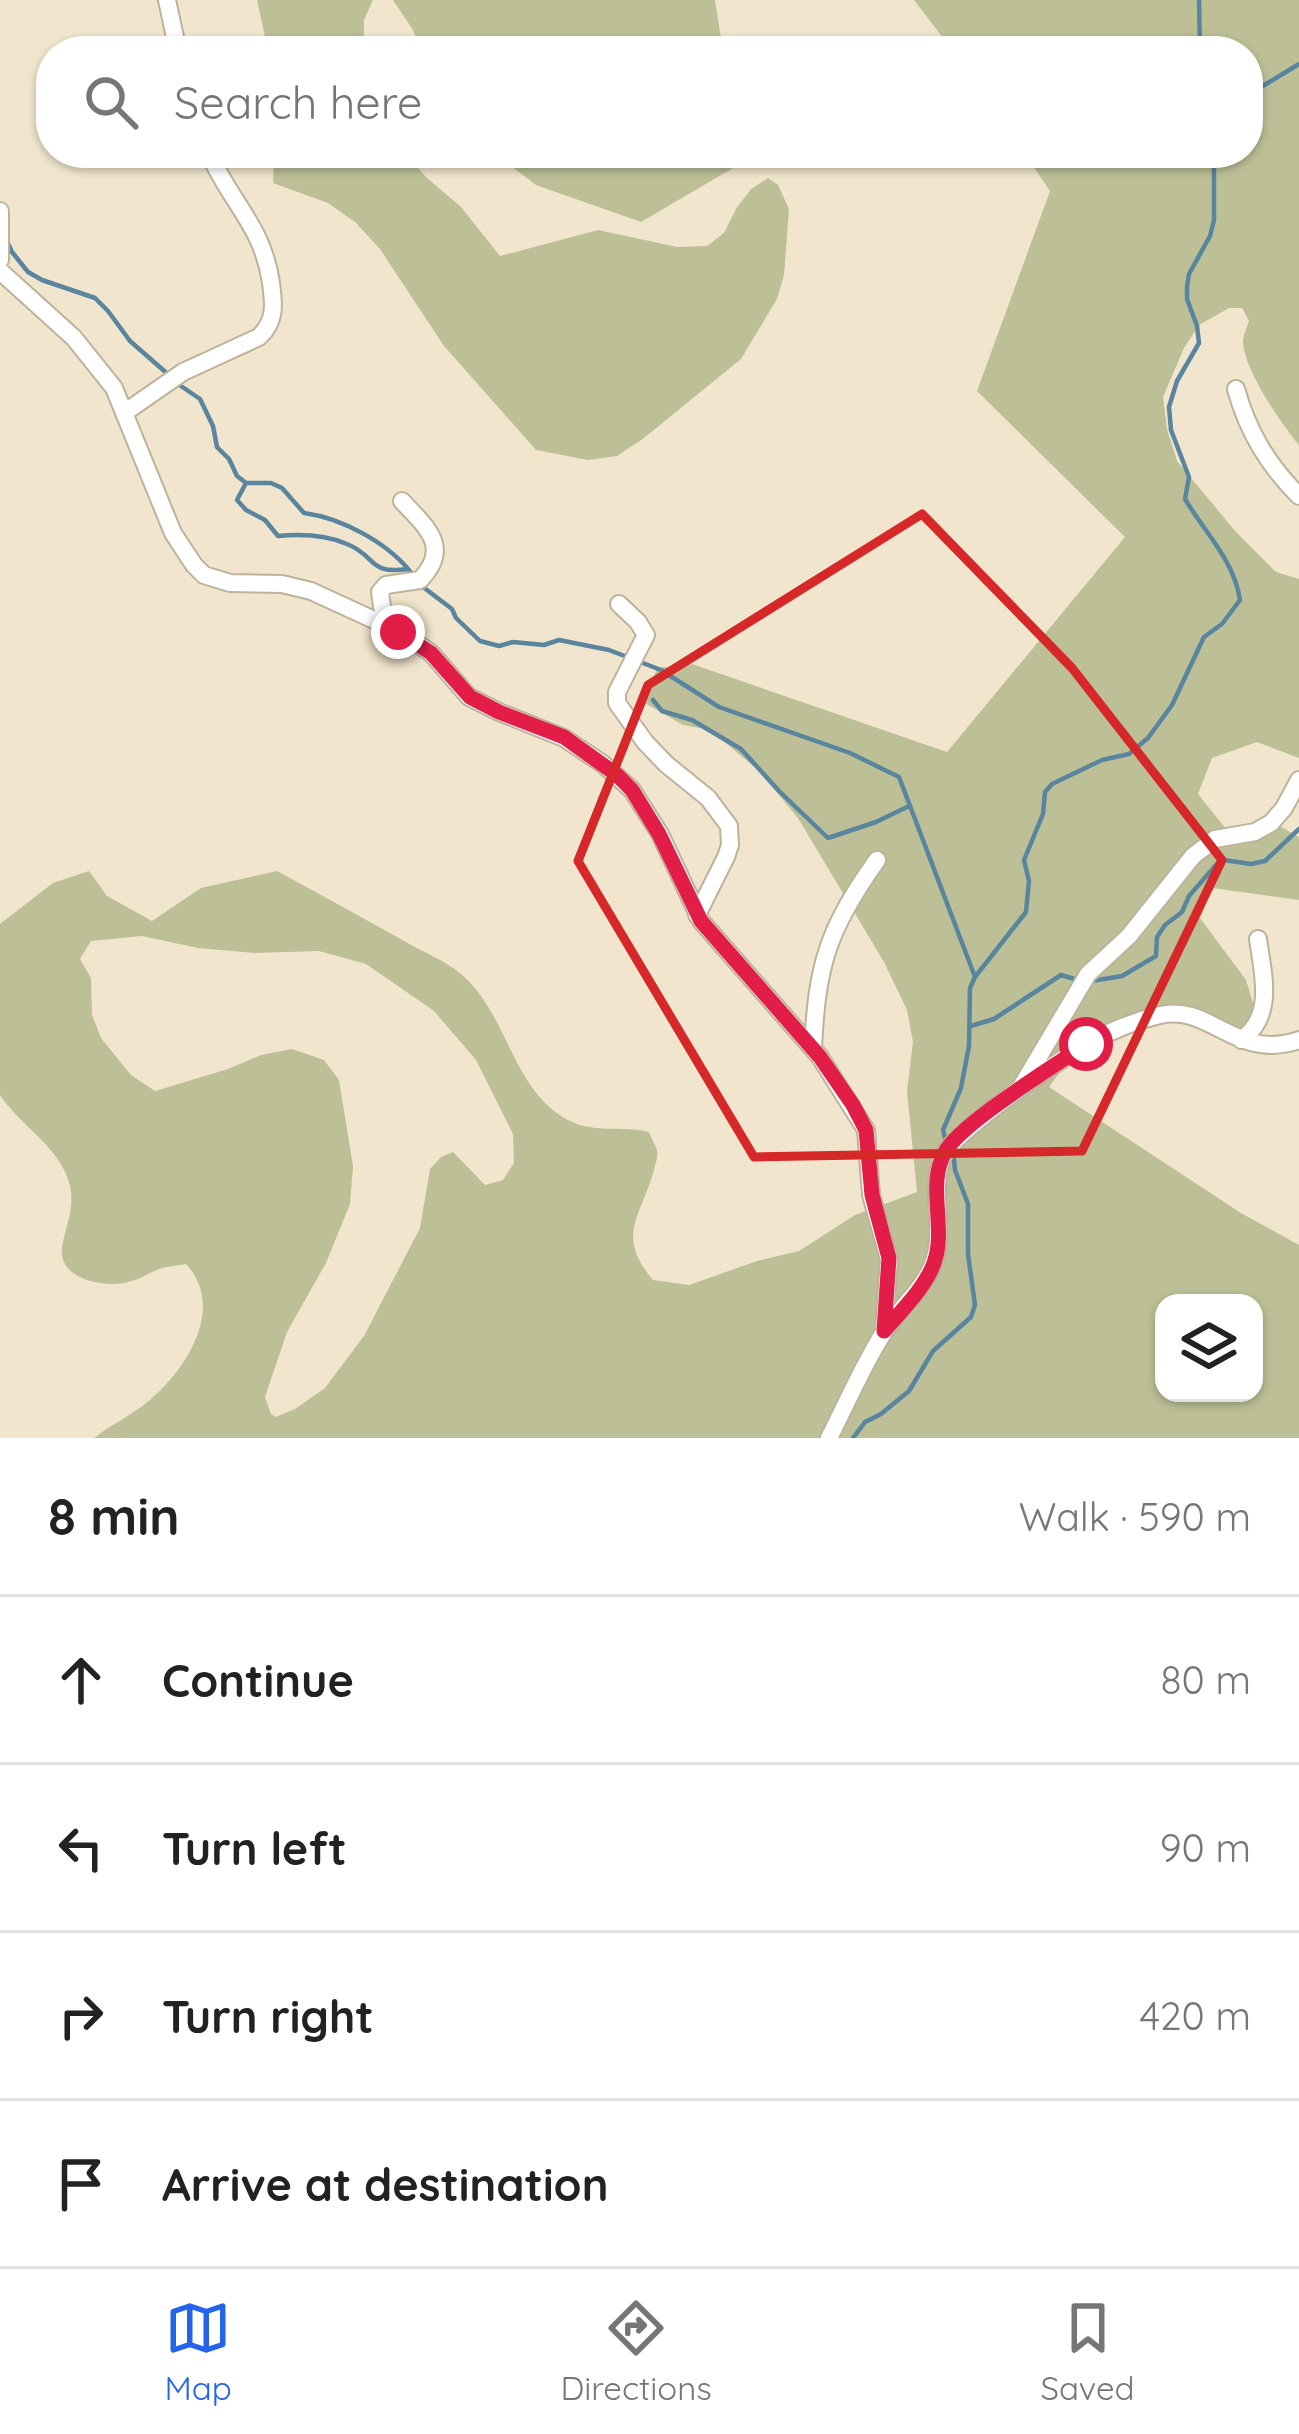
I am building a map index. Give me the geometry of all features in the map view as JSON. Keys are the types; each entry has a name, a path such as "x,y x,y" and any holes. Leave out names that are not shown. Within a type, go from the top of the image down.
{"street":[{"path":"167,0 175,36"},
{"path":"124,413 183,372 259,337 271,323 268,262 218,168"},
{"path":"0,211 0,260"},
{"path":"0,271 74,338 114,388 173,532 204,575 230,583 281,584 311,591 393,629 431,653 470,697 564,737 632,790 697,915 813,1048 866,1130 872,1195 889,1258 884,1331"},
{"path":"1236,389 1252,435 1299,496"},
{"path":"393,629 380,592 386,584 425,577 436,549 430,531 402,501"},
{"path":"619,604 646,635 617,692 617,703 645,742 708,798 729,826 730,845 697,915"},
{"path":"1018,1091 1088,974 1129,936 1193,856 1215,839 1255,832 1271,823 1299,780"},
{"path":"813,1048 814,1009 824,956 877,860"},
{"path":"1241,1040 1258,1024 1264,1000 1258,939"},
{"path":"829,1438 884,1331 934,1264 938,1171 946,1149 968,1127 1086,1044 1156,1016 1190,1017 1267,1047 1299,1040"}],"highlighted area":[{"path":"922,514 1072,668 1222,860 1082,1151 754,1157 578,861 648,685"}],"green space":[{"path":"257,0 373,0 364,20 364,36 265,36"},
{"path":"393,0 715,0 721,36 415,36"},
{"path":"914,0 1299,0 1299,445 1249,365 1243,340 1249,321 1242,308 1229,308 1199,325 1163,397 1177,461 1276,572 1299,579 1299,758 1257,742 1212,758 1198,794 1230,834 1276,824 1299,837 1299,900 1212,888 1200,918 1246,980 1254,1006 1243,1031 1171,1014 1070,1058 1049,1087 1241,1213 1299,1245 1299,1438 94,1438 144,1404 177,1371 197,1336 202,1299 186,1264 114,1284 92,1282 66,1266 62,1247 71,1190 64,1169 0,1095 0,924 53,883 89,871 107,896 152,921 201,888 277,871 455,969 490,1010 522,1071 549,1107 587,1127 649,1132 657,1158 633,1238 653,1280 689,1285 799,1251 855,1215 917,1192 907,1091 913,1042 907,1010 884,962 798,818 758,770 710,730 683,725 645,703 657,668 692,664 947,752 1125,537 977,391 1050,191 1034,168 1263,168 1263,36 942,36","holes":["142,936 255,953 319,951 366,964 434,1011 476,1060 513,1134 514,1163 503,1180 485,1185 453,1152 430,1169 420,1228 364,1336 325,1388 276,1417 265,1397 287,1332 326,1263 350,1204 353,1166 339,1080 324,1060 292,1049 155,1091 131,1075 101,1038 92,1015 91,978 80,959 91,941"]},
{"path":"274,168 418,168 461,207 500,256 598,230 677,247 707,246 724,233 751,189 768,178 778,185 789,209 784,275 777,299 741,359 617,456 588,460 536,450 444,346 380,249 355,222 328,203 273,183"},
{"path":"514,168 733,168 641,222 536,185"}],"waterway":[{"path":"1199,0 1200,36"},
{"path":"1263,86 1299,64"},
{"path":"946,1142 943,1130 961,1088 969,1046 970,988 1026,912 1029,881 1024,860 1043,814 1045,792 1102,760 1129,754 1148,738 1172,705 1204,637 1222,624 1240,600 1225,559 1185,499 1189,477 1171,430 1169,407 1177,381 1199,343 1187,287 1214,220 1214,168"},
{"path":"5,237 28,272 95,298 130,341 170,376"},
{"path":"178,384 200,399 217,447 237,476 246,483 282,488 304,513 364,534 413,575"},
{"path":"246,483 237,500 278,536 330,539 357,549 379,567 408,569"},
{"path":"419,584 452,609 480,641 499,646 559,640 609,650 661,670 719,707 850,753 899,777 975,977"},
{"path":"653,700 662,711 692,720 741,749 828,838 907,807"},
{"path":"1092,981 1122,976 1156,956 1157,937 1216,865 1224,860 1265,861 1299,829"},
{"path":"971,1026 994,1019 1061,975 1081,981"},
{"path":"853,1438 865,1422 909,1391 933,1351 971,1317 975,1305 968,1204 953,1151"}],"route":[{"path":"398,632 431,653 483,706 564,737 632,790 701,921 820,1057 853,1105 869,1142 872,1195 889,1258 884,1331 934,1264 938,1171 946,1149 984,1115 1086,1044"}]}
